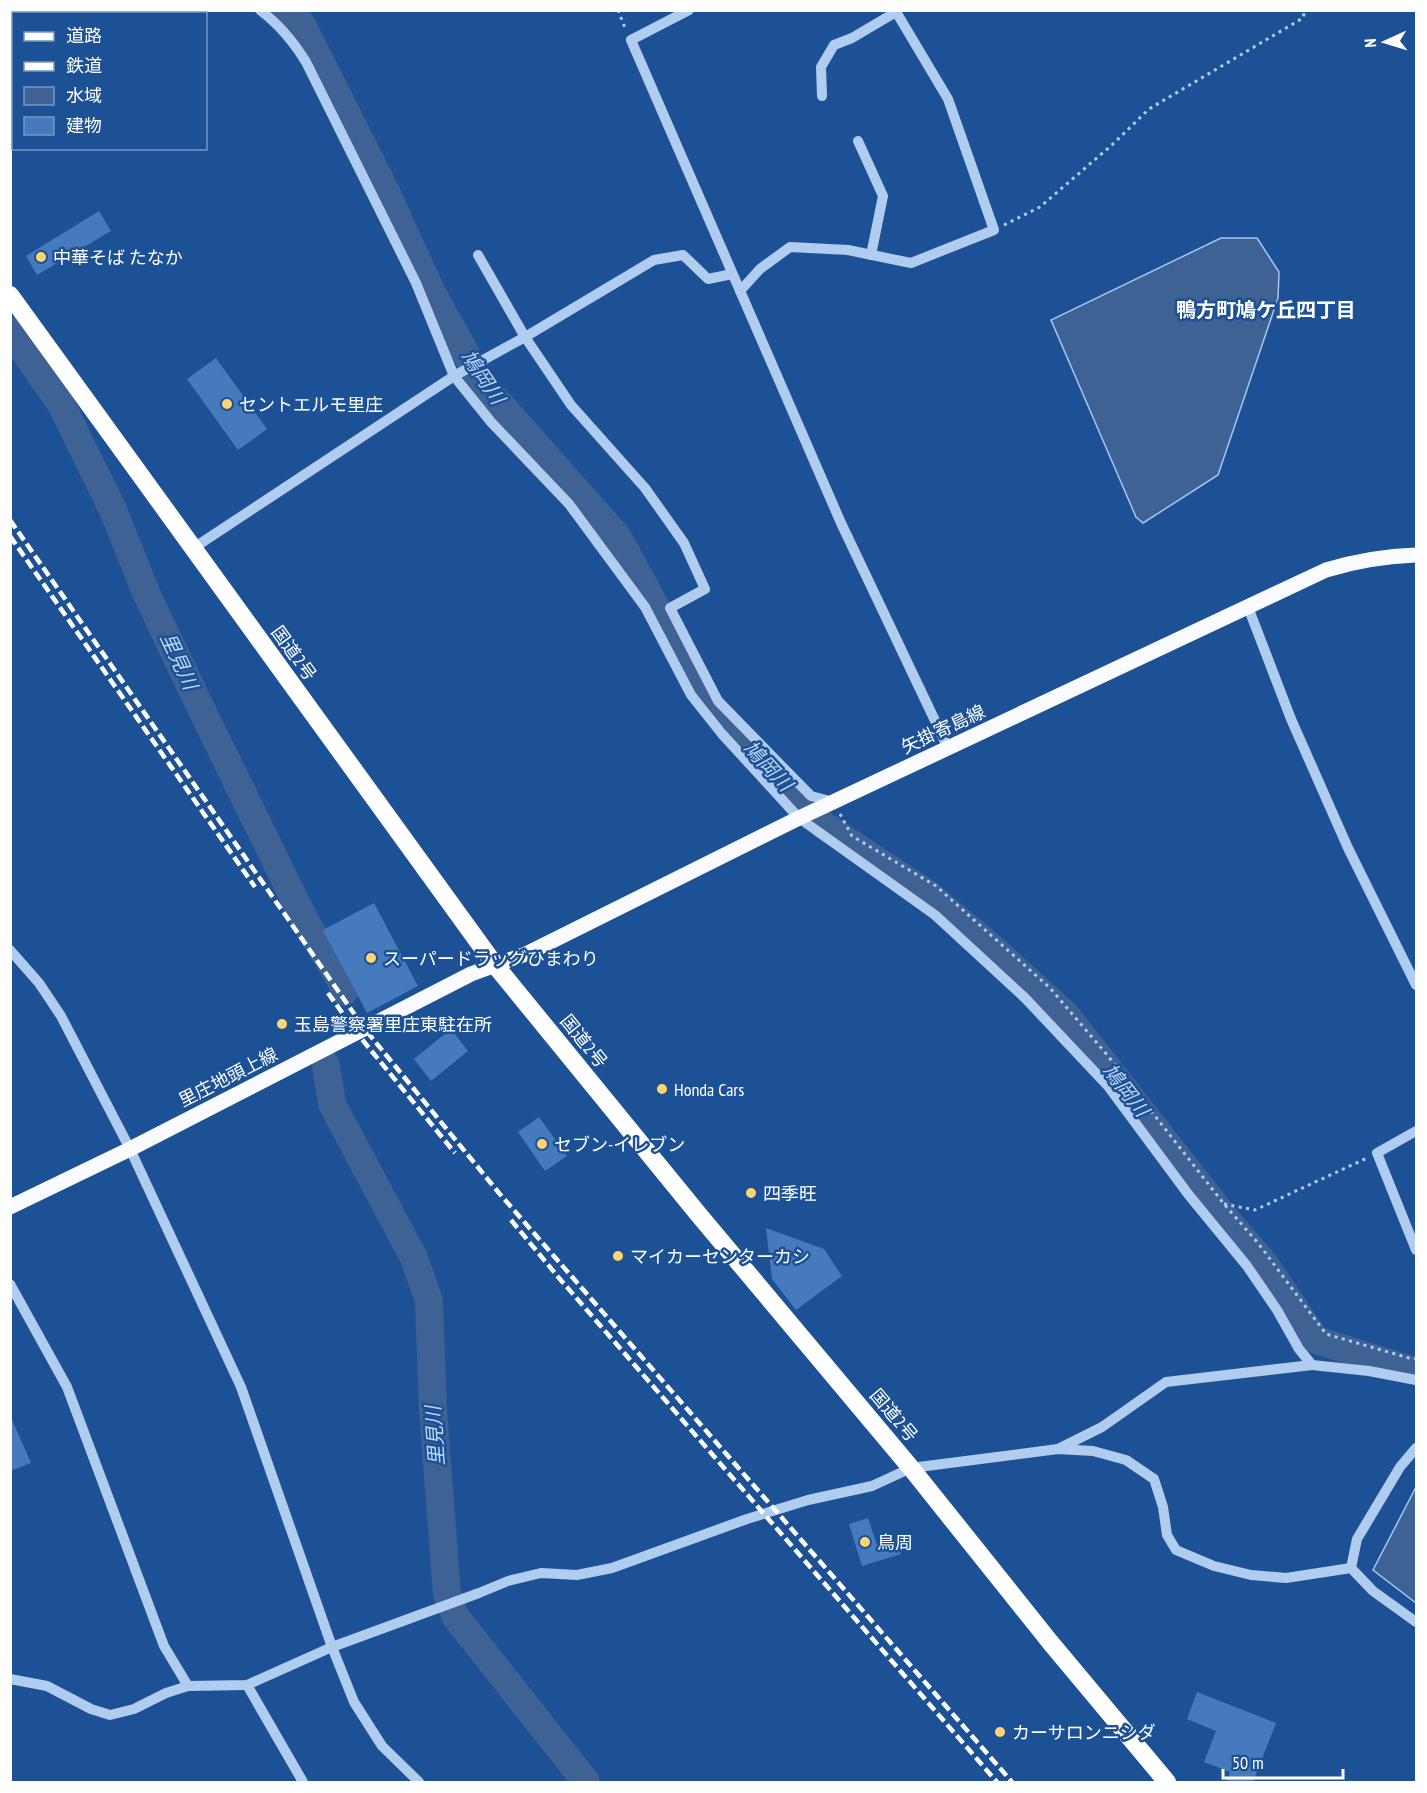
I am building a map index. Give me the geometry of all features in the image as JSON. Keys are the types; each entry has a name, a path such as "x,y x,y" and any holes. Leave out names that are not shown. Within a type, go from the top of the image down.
{"highway":[{"name":"国道2号","path":"10,295 495,965 1167,1782"}],"main road":[{"name":"矢掛寄島線","path":"495,965 526,954 799,818 1326,570 1356,561 1385,556 1416,555"},
{"name":"里庄地頭上線","path":"10,1207 130,1149 471,974 495,965"}],"street":[{"path":"260,10 278,24 293,41 306,62 416,283 454,376 492,422 569,504 645,607 691,696 722,734 799,818 935,915 1025,998 1108,1086 1188,1194 1247,1266 1277,1310 1299,1349 1312,1365"},
{"path":"689,10 631,40 841,523 948,748"},
{"path":"740,291 760,269 790,247 848,250 911,263 994,230 948,99 895,11 852,38 834,45 821,67 822,96"},
{"path":"858,141 883,196 871,255"},
{"path":"478,255 525,337 571,405 645,488 684,543 705,589 670,608 718,701 812,796 830,804"},
{"path":"192,549 454,376 525,337 654,260 683,255 708,279 732,274"},
{"path":"1248,606 1295,730 1348,848 1416,985"},
{"path":"10,950 39,983 61,1016 130,1149 241,1387 332,1647 354,1702 382,1746 419,1782"},
{"path":"1416,1131 1377,1153 1416,1250"},
{"path":"10,1284 67,1387 164,1646 188,1686"},
{"path":"1058,1449 1102,1427 1166,1382 1312,1365 1369,1371 1416,1380"},
{"path":"1351,1568 1357,1539 1400,1467 1416,1448"},
{"path":"10,1679 47,1686 91,1709 110,1715 134,1709 166,1693 188,1686 247,1685 332,1647 508,1581 541,1573 577,1575 612,1568 721,1528 808,1500 872,1486 911,1468 1058,1449 1093,1451 1126,1460 1154,1479 1163,1507 1167,1535 1176,1551 1214,1566 1251,1575 1286,1578 1351,1568"},
{"path":"1351,1568 1373,1591 1416,1622"},
{"path":"247,1685 303,1782"}],"path":[{"path":"618,10 631,40"},
{"path":"994,230 1040,207 1113,144 1149,109 1303,18 1305,10"},
{"path":"1224,1204 1255,1210 1377,1153"}],"water":[{"path":"1221,238 1257,238 1279,272 1278,298 1218,475 1143,523 1136,517 1051,320"},
{"path":"1416,1487 1416,1603 1373,1570"}],"building":[{"path":"99,211 111,231 37,275 26,256"},
{"name":"セントエルモ里庄","path":"216,358 267,429 238,450 187,379"},
{"name":"スーパードラッグひまわり","path":"374,903 418,986 367,1013 323,930"},
{"path":"451,1029 468,1051 431,1081 414,1059"},
{"name":"セブン-イレブン","path":"539,1117 567,1156 545,1171 518,1132"},
{"path":"766,1228 824,1249 842,1276 796,1310 772,1279"},
{"path":"10,1415 31,1463 10,1471"},
{"name":"鳥周","path":"868,1518 877,1545 897,1539 901,1554 862,1566 849,1524"},
{"path":"1197,1692 1276,1723 1253,1782 1226,1782 1230,1772 1204,1762 1216,1731 1187,1719"}],"waterway":[{"name":"鳩岡川","path":"286,10 301,23 386,192 432,293 484,386 617,536 708,702 823,825 928,894 997,952 1066,1015 1226,1219 1264,1263 1316,1340 1416,1370"},
{"name":"里見川","path":"10,331 61,404 113,510 147,595 196,698 305,921 343,984 344,992"},
{"name":"里見川","path":"326,1065 332,1104 414,1258 429,1301 433,1410 447,1594 455,1616 586,1782"}],"railway":[{"path":"10,520 364,1028 499,1193 1012,1782"},
{"path":"10,536 255,887"},
{"path":"328,993 356,1032 455,1153"},
{"path":"511,1220 997,1782"}],"place":[{"name":"中華そば たなか","path":"41,257"},
{"name":"セントエルモ里庄","path":"227,404"},
{"name":"スーパードラッグひまわり","path":"371,958"},
{"name":"玉島警察署里庄東駐在所","path":"282,1024"},
{"name":"Honda Cars","path":"662,1089"},
{"name":"セブン-イレブン","path":"542,1144"},
{"name":"四季旺","path":"751,1193"},
{"name":"マイカーセンターカシ","path":"618,1256"},
{"name":"鳥周","path":"865,1542"},
{"name":"カーサロンニシダ","path":"1000,1732"}],"district":[{"name":"鴨方町鳩ケ丘四丁目","path":"1266,310"}]}
